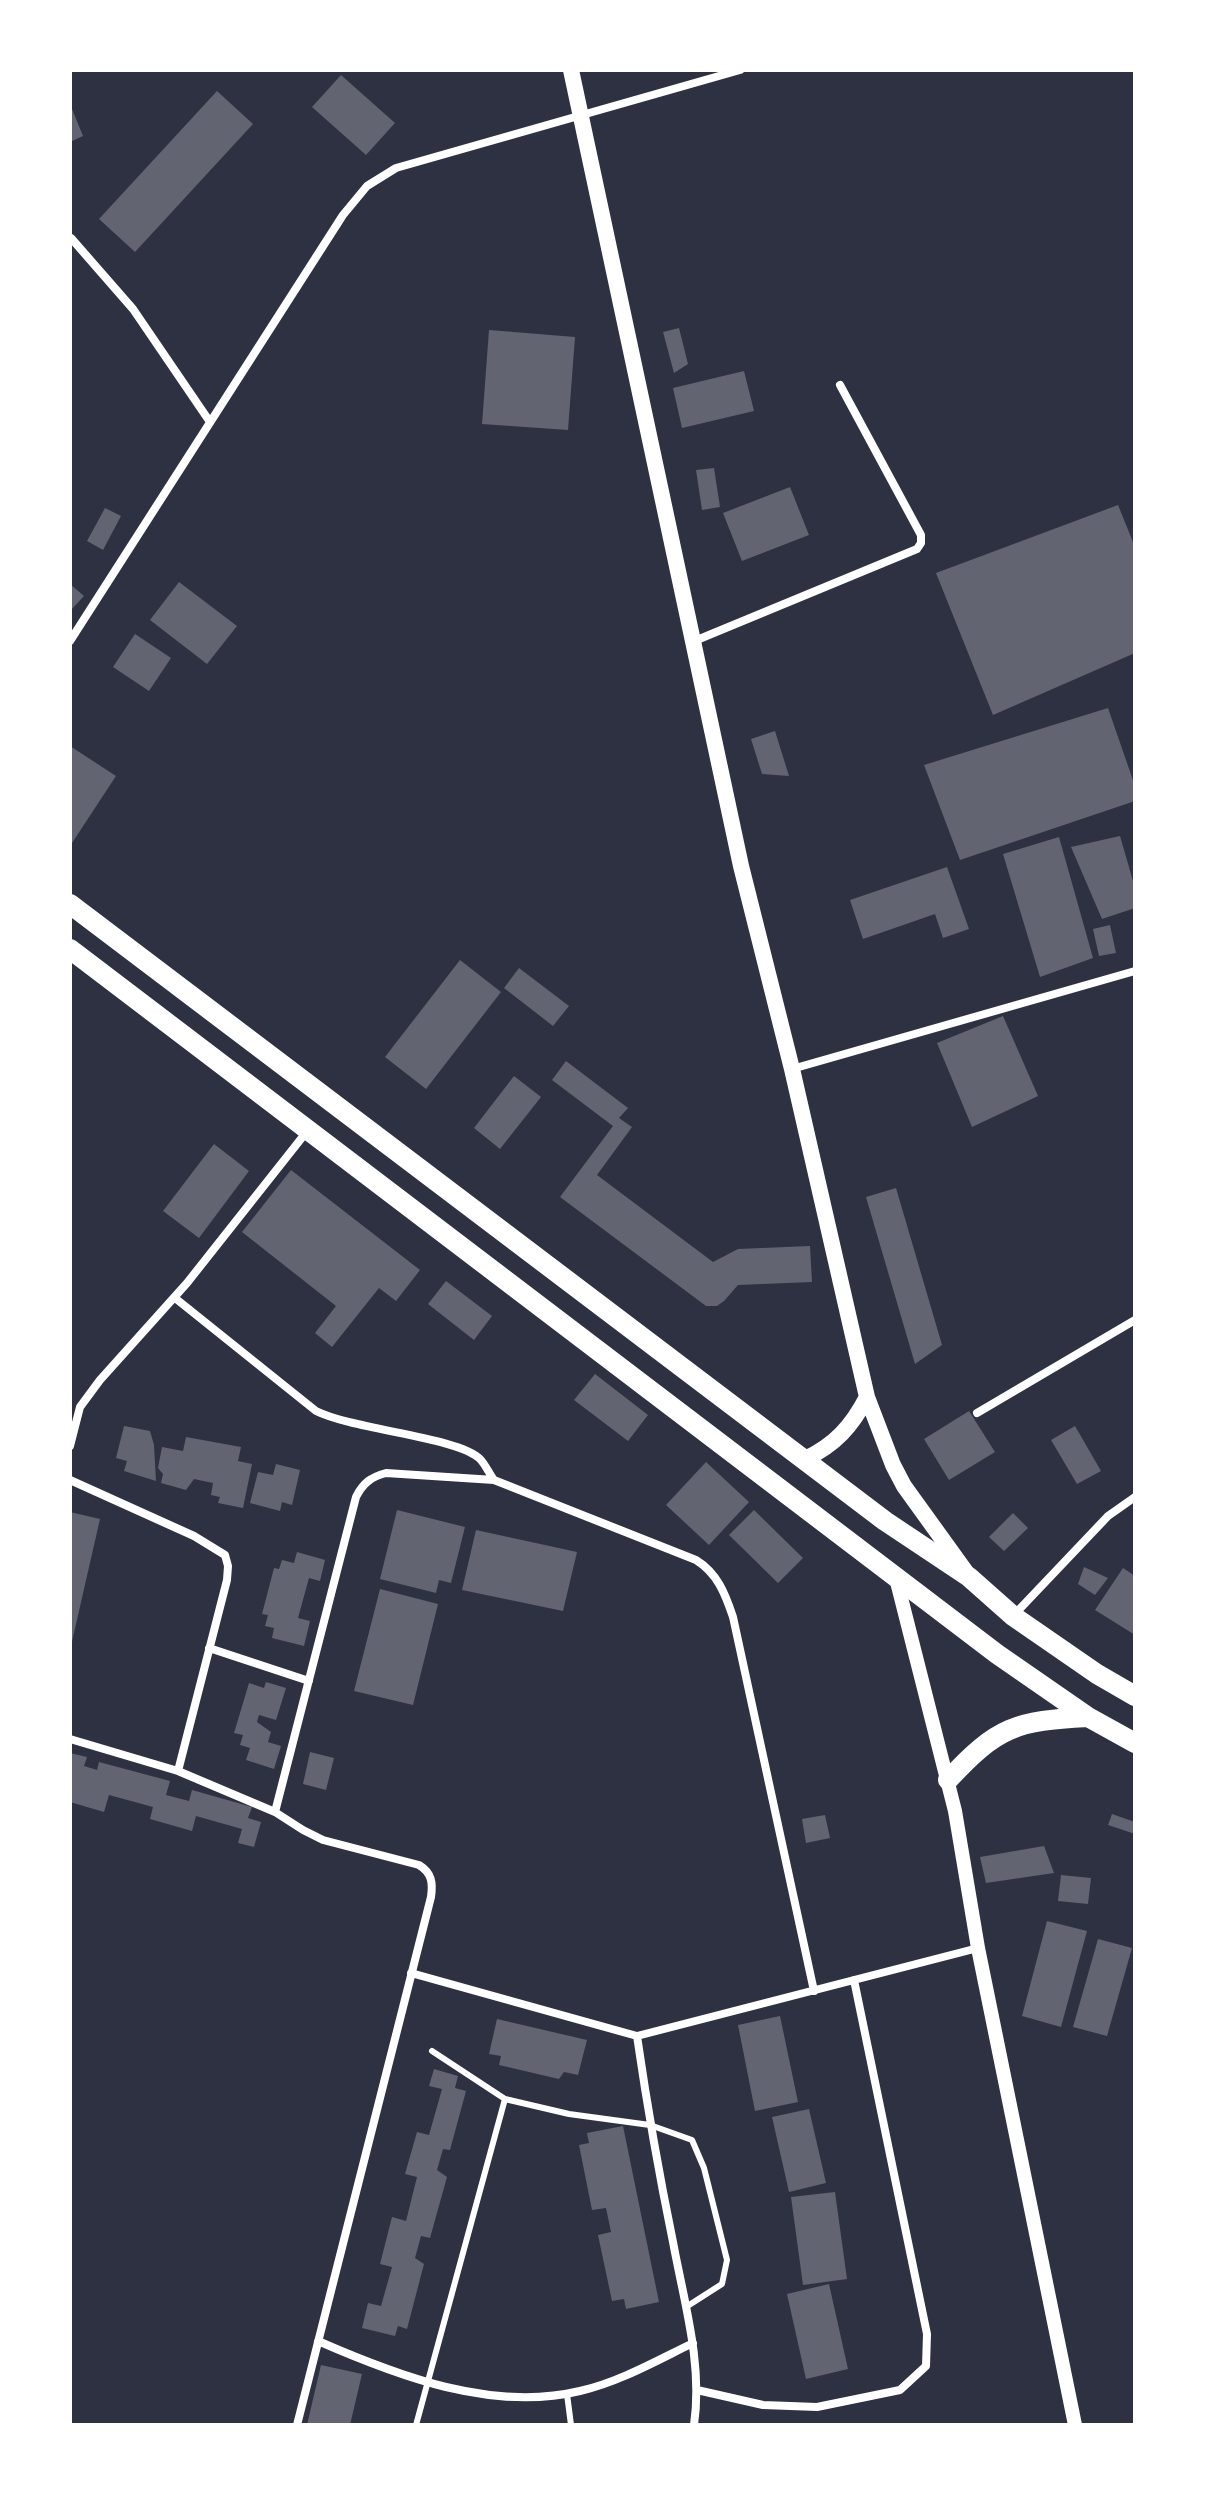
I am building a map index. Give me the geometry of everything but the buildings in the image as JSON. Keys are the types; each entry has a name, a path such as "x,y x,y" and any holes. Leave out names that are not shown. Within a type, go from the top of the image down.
{"highway":[{"path":"70,904 885,1521 969,1577 1013,1616 1097,1674 1135,1696"},
{"path":"70,949 997,1654 1088,1717 1135,1743"},
{"path":"948,1780 986,1742 1013,1727 1039,1720 1088,1717"}],"main road":[{"path":"571,70 741,866 792,1069 867,1397 904,1486 969,1577"},
{"path":"805,1459 844,1433 867,1397"}],"street":[{"path":"70,641 343,215 367,186 396,168 740,70"},
{"path":"71,238 133,309 210,422"},
{"path":"692,642 917,549 921,543 921,535 840,385"},
{"path":"792,1069 1135,971"},
{"path":"70,1446 74,1423 85,1399 175,1298 308,1130"},
{"path":"175,1298 316,1411 344,1423 455,1446 480,1459 494,1480"},
{"path":"977,1413 1135,1320"},
{"path":"275,1812 356,1497 362,1485 373,1476 386,1473 494,1480 696,1560 709,1568 718,1581 733,1617 814,1991"},
{"path":"70,1480 194,1536 225,1555 227,1580 178,1771"},
{"path":"1013,1616 1108,1516 1135,1497"},
{"path":"896,1578 965,1859 978,1948 1075,2425"},
{"path":"209,1648 309,1681"},
{"path":"70,1739 178,1771 275,1812 323,1840 419,1865 427,1870 432,1884 297,2425"},
{"path":"411,1973 637,2036 978,1948"},
{"path":"697,2390 763,2405 817,2407 900,2390 926,2366 927,2334 854,1980"},
{"path":"637,2036 650,2125 693,2343 697,2390 694,2425"},
{"path":"318,2341 366,2362 427,2380 516,2399 567,2394 625,2376 693,2343"}],"lane":[{"path":"432,2051 505,2099 569,2114 650,2125 692,2140 704,2168 727,2260 722,2284 685,2307"},
{"path":"416,2425 505,2099"},
{"path":"567,2394 571,2425"}]}
